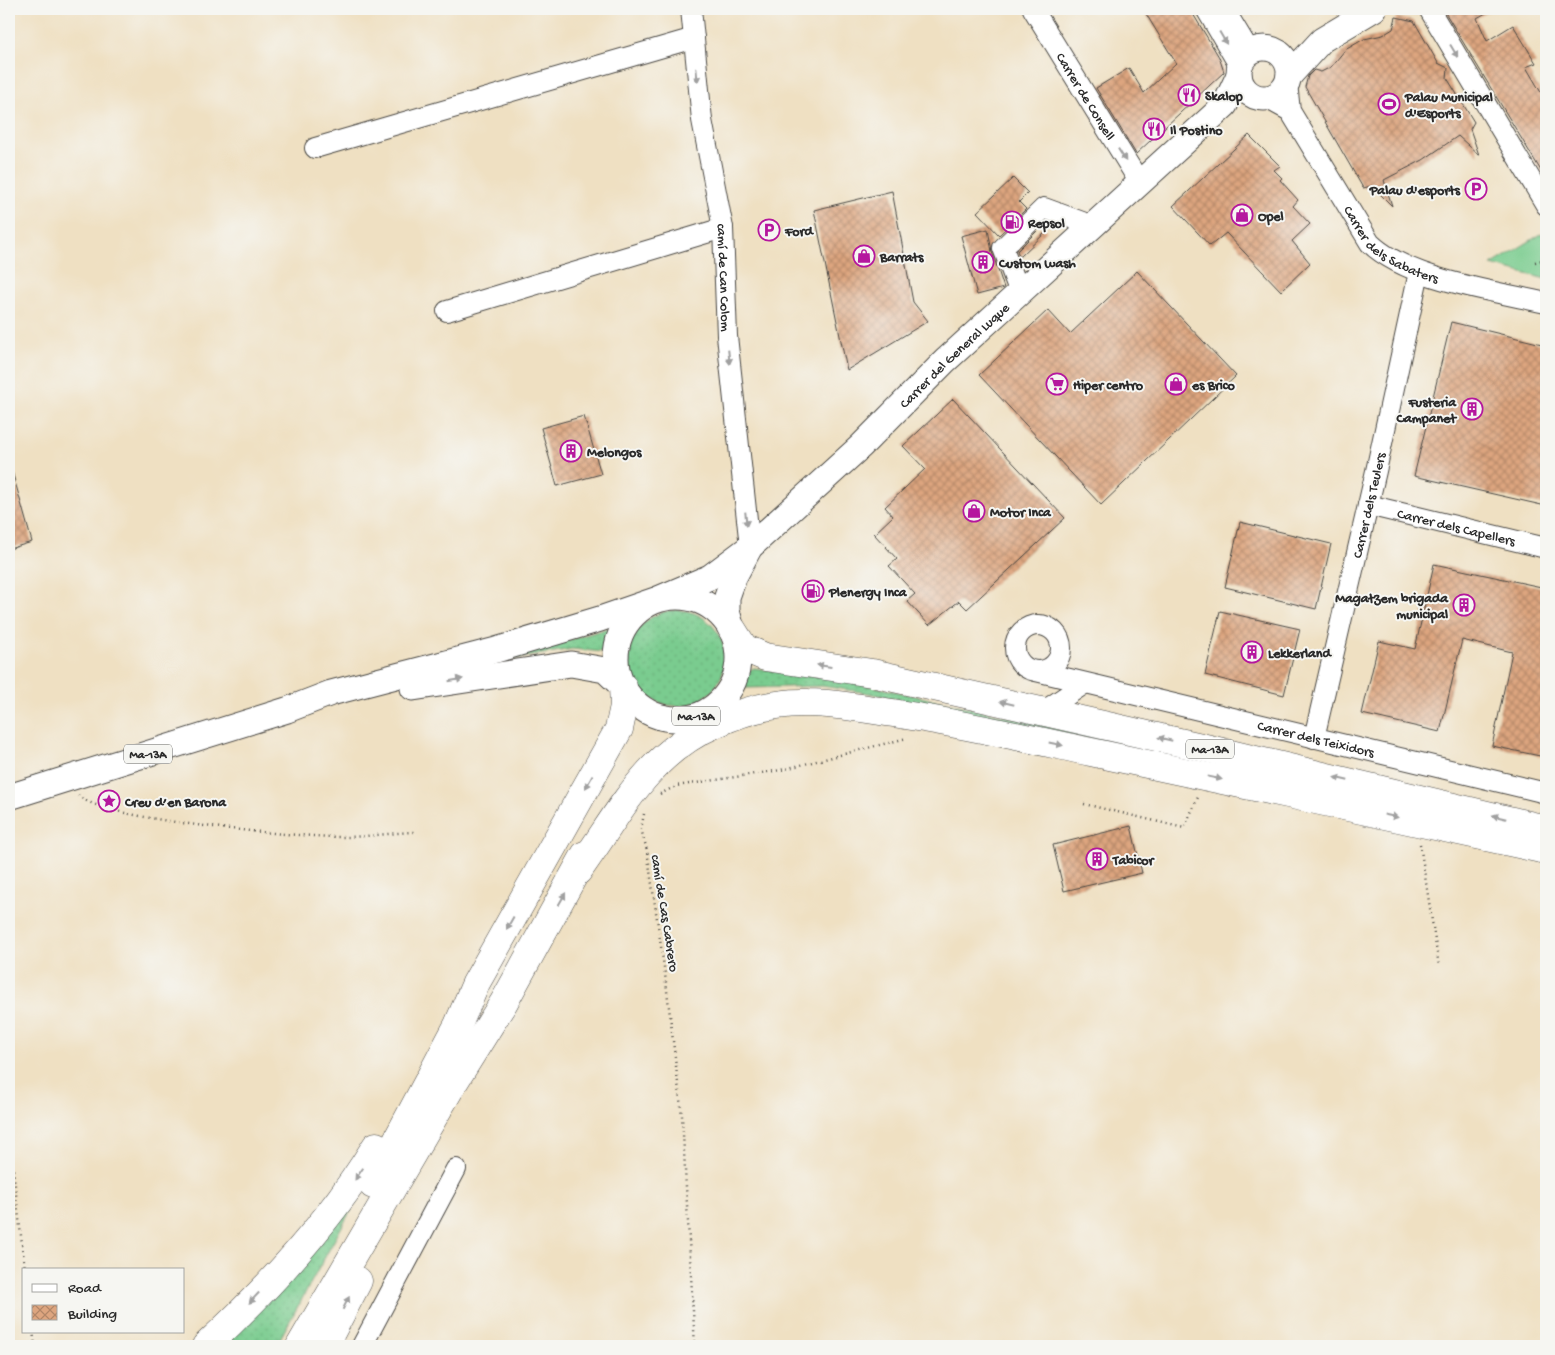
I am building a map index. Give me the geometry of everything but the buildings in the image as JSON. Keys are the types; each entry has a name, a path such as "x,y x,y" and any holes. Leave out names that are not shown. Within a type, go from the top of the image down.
{"highway":[{"name":"Ma-13A","path":"732,629 744,648 765,657 872,673 1546,828"},
{"path":"285,1346 429,1079 476,983 619,729 624,706 623,687"},
{"path":"578,871 644,775 665,755 715,724 743,712 771,706 807,702 940,720"},
{"path":"300,1346 454,1082 504,1002 578,871 620,787 642,758 675,728 700,714"},
{"name":"Ma-13A","path":"940,720 1546,850"},
{"path":"206,1346 229,1325 311,1236 349,1188 451,1019 476,983"},
{"path":"324,1346 504,1002"}],"main road":[{"path":"1253,58 1322,40 1374,9"},
{"path":"1225,105 1264,98 1279,93 1288,79 1322,40"},
{"path":"1253,58 1284,57 1288,79"},
{"name":"Carrer del General Luque","path":"732,629 727,612 727,597 734,577 750,547 834,472 945,361 1225,105 1253,58"},
{"path":"1253,58 1246,90 1264,98"},
{"path":"658,599 710,577 750,547"},
{"path":"331,693 359,678 512,634 668,580 750,547"},
{"name":"Ma-13A","path":"9,797 287,710 331,693 496,650 658,599 685,597 701,601 716,610 732,629 739,653 735,678 727,694 700,714"},
{"name":"Ma-13A","path":"623,687 616,663 619,637 634,614 658,599"},
{"name":"Ma-13A","path":"287,710 333,706 437,683 571,664 605,670 623,687 634,702 649,713 675,720 700,714 738,700 766,695 820,692 874,702 940,720"}],"street":[{"name":"camí de Can Colom","path":"691,9 702,120 723,228 727,336 750,547"},
{"name":"Carrer de Consell","path":"1033,9 1140,183"},
{"path":"1206,9 1253,58"},
{"path":"1224,9 1253,58"},
{"path":"1237,9 1253,58"},
{"path":"1429,9 1546,206"},
{"path":"315,148 694,38"},
{"name":"Carrer dels Sabaters","path":"1288,79 1290,111 1370,244 1380,253 1419,272 1546,303"},
{"path":"1264,98 1290,111"},
{"path":"1020,293 1003,248 1044,208 1093,226"},
{"path":"446,311 723,228"},
{"name":"Carrer dels Teulers","path":"1314,738 1419,272"},
{"name":"Carrer dels Capellers","path":"1368,505 1546,548"},
{"path":"1044,712 1084,684 1076,680 1065,668 1061,649 1057,635 1045,626 1030,626 1018,636 1015,651 1022,665 1036,671 1050,668 1060,656 1061,649"},
{"name":"Carrer dels Teixidors","path":"1036,671 1546,793"},
{"path":"362,1346 456,1169"}],"path":[{"path":"1535,262 1546,259"},
{"path":"656,798 676,786 781,770 915,736"},
{"path":"1084,804 1184,828 1208,777"},
{"path":"68,779 82,800 94,806 189,825 342,837 414,832"},
{"name":"camí de Cas Cabrero","path":"646,811 641,829 647,850 665,974 682,1116 695,1346"},
{"path":"1416,822 1439,966"},
{"path":"9,1135 25,1268"},
{"path":"33,1332 35,1346"}],"green space":[{"path":"1546,231 1546,279 1491,265"},
{"path":"677,610 695,614 711,624 721,640 725,658 721,676 711,692 695,702 677,706 659,702 643,692 633,676 629,658 633,640 643,624 659,614"},
{"path":"610,628 603,652 572,649 484,664"},
{"path":"754,668 836,678 1491,825 868,693 822,686 746,688 744,685 748,671"},
{"path":"362,1190 276,1346 219,1346"}],"place":[{"name":"Skalop","path":"1189,95"},
{"name":"Palau Municipal d'Esports","path":"1389,104"},
{"name":"Il Postino","path":"1154,129"},
{"name":"Palau d'esports","path":"1476,189"},
{"name":"Opel","path":"1242,215"},
{"name":"Repsol","path":"1012,222"},
{"name":"Ford","path":"769,230"},
{"name":"Barrats","path":"864,256"},
{"name":"Custom wash","path":"983,262"},
{"name":"Hiper centro","path":"1057,384"},
{"name":"es Brico","path":"1176,384"},
{"name":"Fusteria Campanet","path":"1472,409"},
{"name":"Melongos","path":"571,451"},
{"name":"Motor Inca","path":"974,511"},
{"name":"Plenergy Inca","path":"813,591"},
{"name":"Magatzem brigada municipal","path":"1464,605"},
{"name":"Lekkerland","path":"1252,652"},
{"name":"Creu d’en Barona","path":"109,801"},
{"name":"Tabicor","path":"1097,859"}]}
